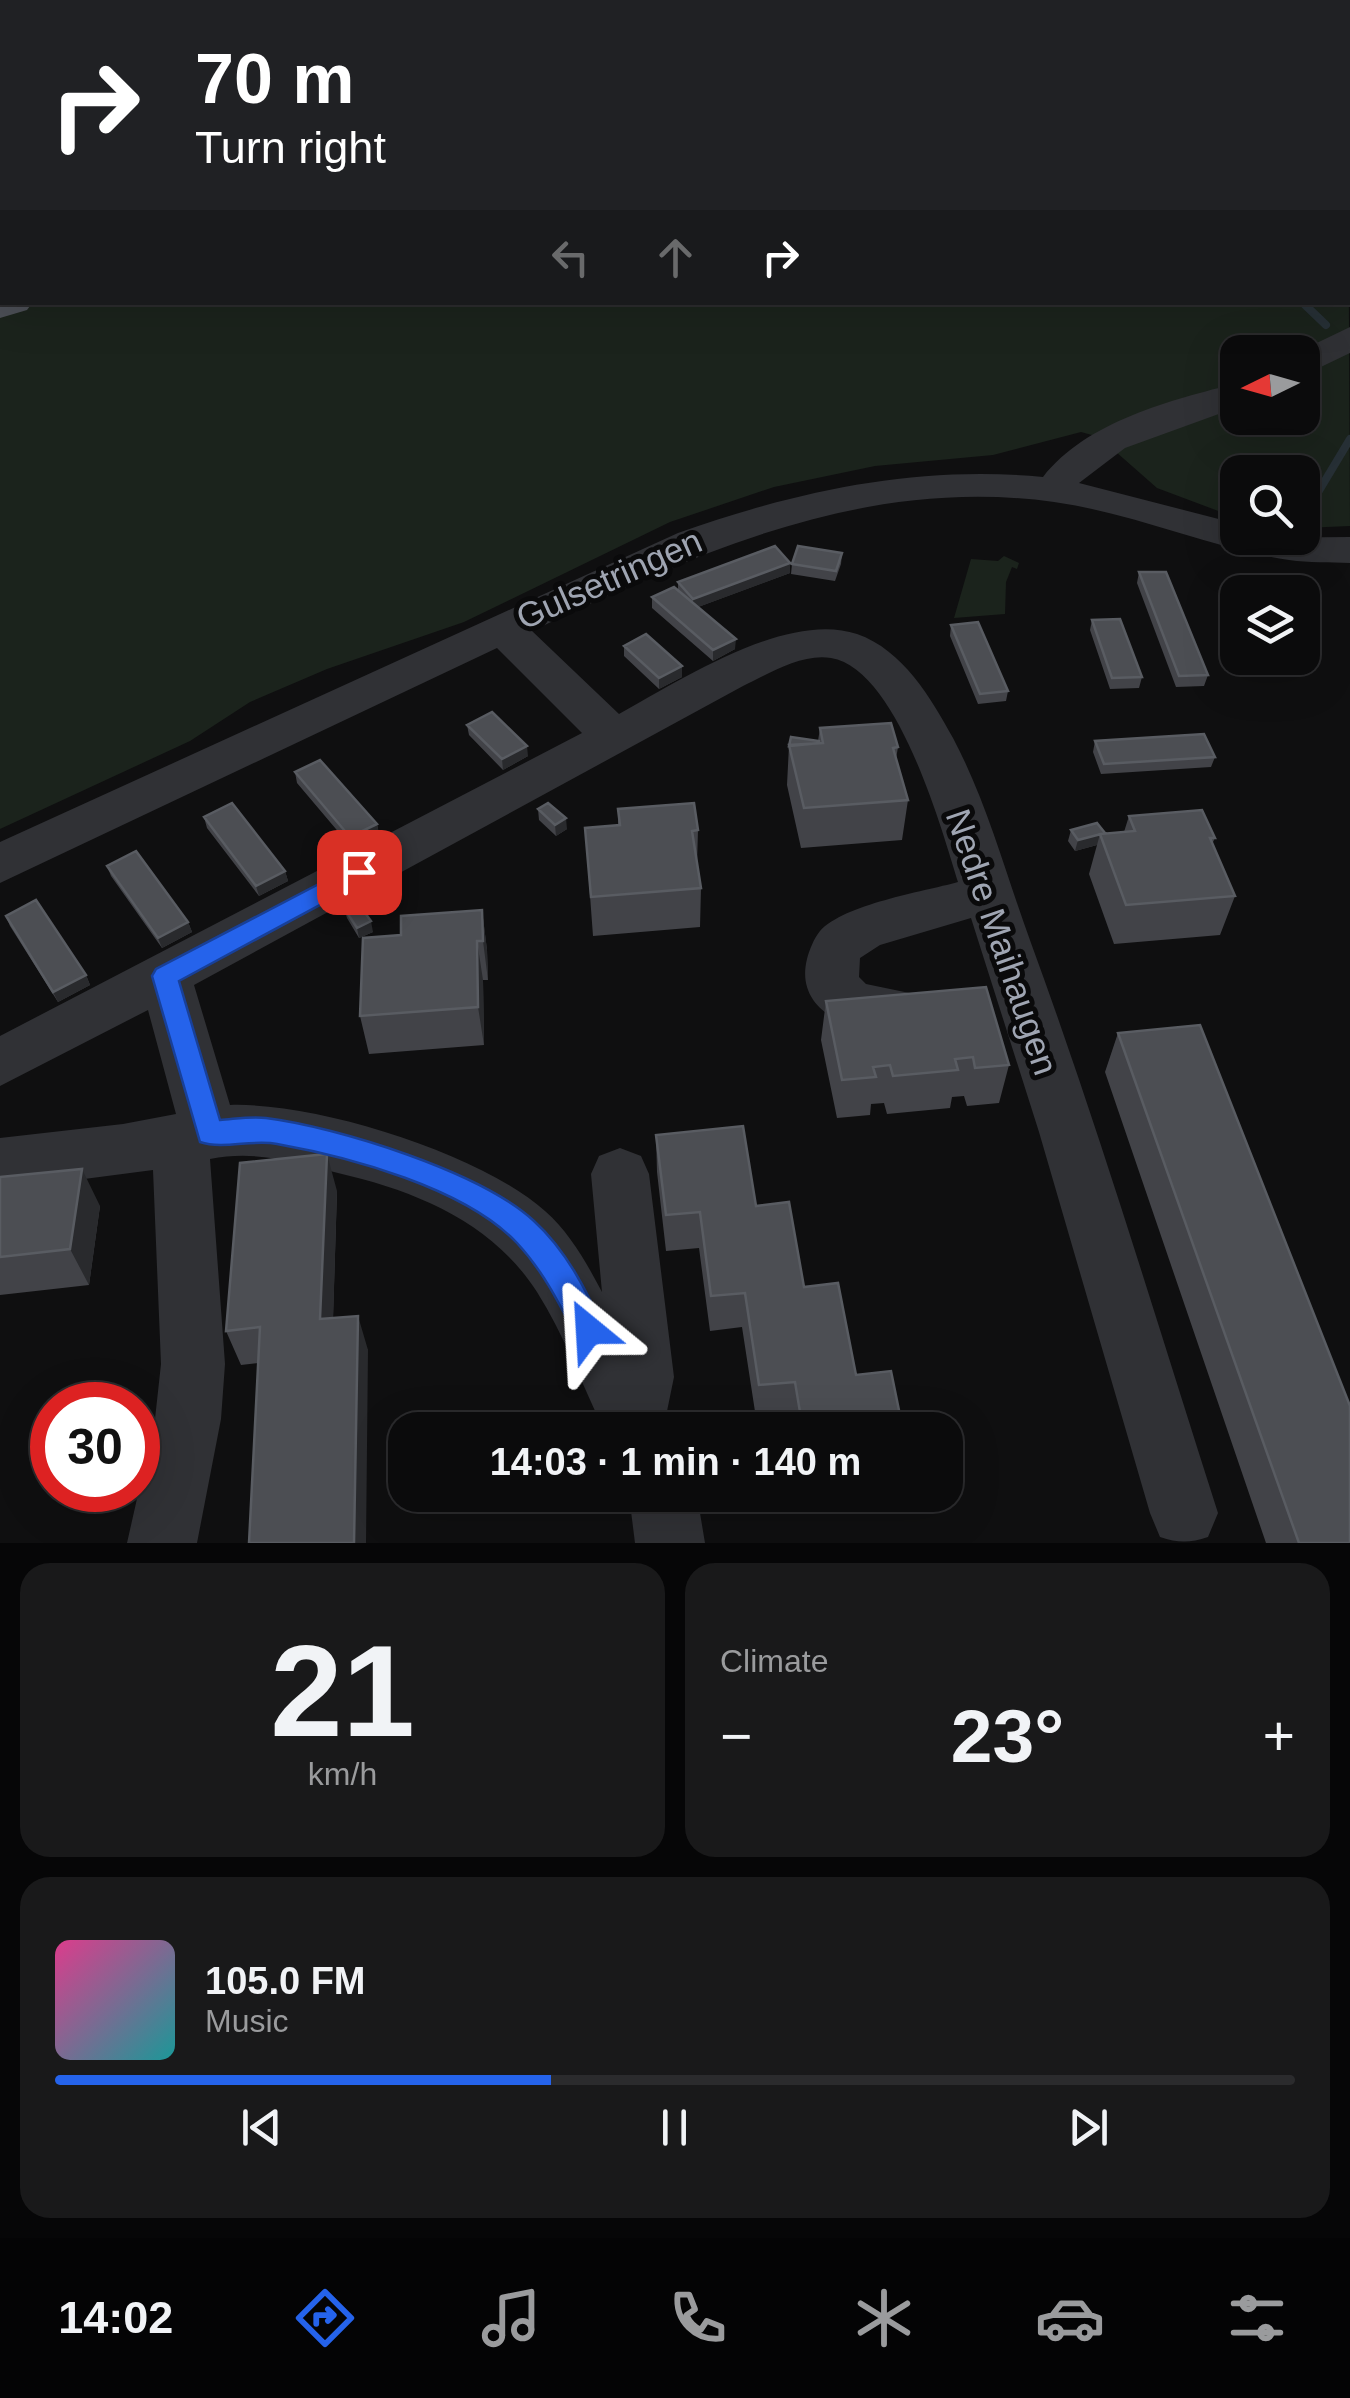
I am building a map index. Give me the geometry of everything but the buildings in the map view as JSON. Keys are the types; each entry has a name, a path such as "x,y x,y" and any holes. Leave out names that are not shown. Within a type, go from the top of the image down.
{"street":[{"path":"1320,355 1350,338"},
{"path":"1053,490 1079,459 1102,444 1220,401"},
{"name":"Gulsetringen","path":"0,864 693,540 802,506 926,486 984,484 1053,490 1220,532"},
{"name":"Gulsetringen","path":"1320,549 1350,550"},
{"path":"502,626 614,737"},
{"name":"Nedre Maihaugen","path":"0,1064 782,650 821,640 842,644 892,681 918,717 940,762 987,894 982,993 1184,1513"},
{"path":"982,993 901,1013 864,1012 843,997 835,984 834,955 848,936 864,929 987,894"},
{"path":"162,1543 188,1419 194,1364 195,1136 165,976"},
{"path":"0,1164 261,1129 405,1166 484,1200 525,1231 559,1272 630,1412"},
{"path":"620,1174 642,1377 637,1412"},
{"path":"665,1512 670,1543"}],"shaded area":[{"path":"0,305 1349,305 1350,526 1320,527 1320,455 1220,455 1220,512 1157,488 1099,437 1081,432 993,455 875,466 774,487 670,522 464,622 327,669 250,702 190,741 0,829"},
{"path":"1004,556 1019,563 1017,569 1012,567 1006,582 1005,614 954,618 971,559 998,561"}],"waterway":[{"path":"1305,305 1326,325"},
{"path":"1320,489 1350,439"}],"route":[{"path":"359,872 165,976 210,1133 261,1129 289,1134 405,1166 484,1200 525,1231 559,1272 589,1330"}]}
